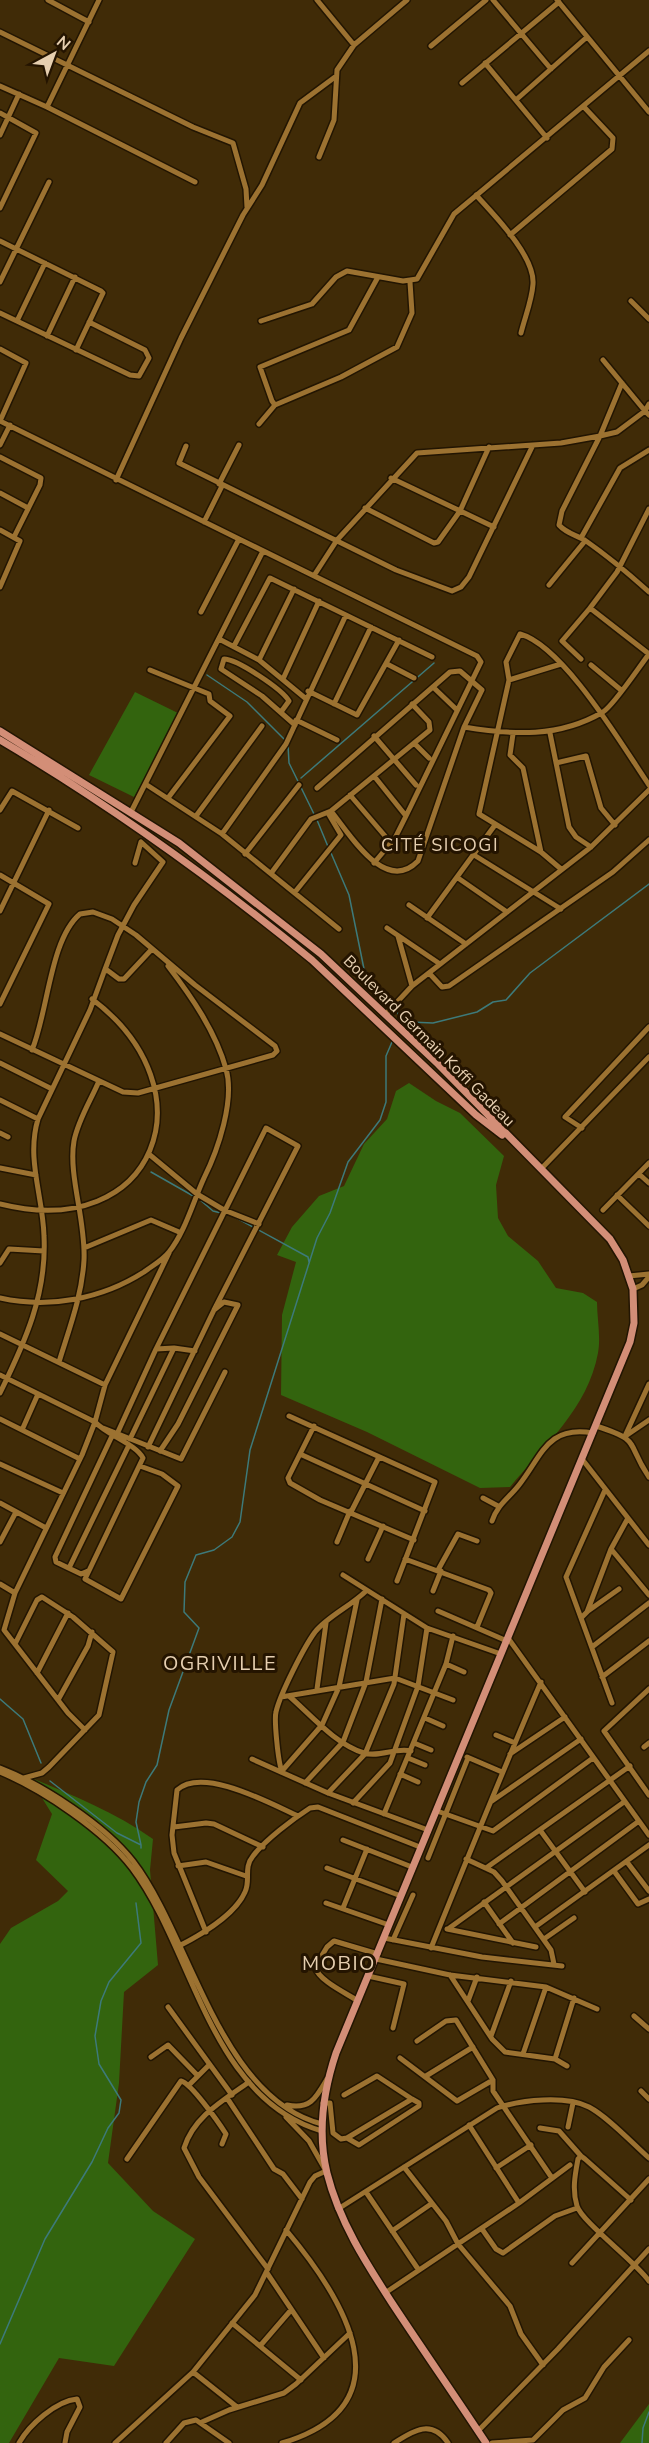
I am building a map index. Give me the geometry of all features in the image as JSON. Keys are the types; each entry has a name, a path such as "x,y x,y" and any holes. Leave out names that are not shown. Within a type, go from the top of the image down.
{"main road":[{"name":"Boulevard Germain Koffi Gadeau","path":"0,731 179,843 297,933 486,1110 512,1142"},
{"name":"Boulevard Germain Koffi Gadeau","path":"0,740 174,852 284,937 476,1115 512,1142"},
{"path":"487,2443 386,2293 338,2209 326,2171 322,2127 327,2078 420,1847 595,1430 630,1342 634,1323 633,1289 616,1249 602,1229 512,1142"}],"street":[{"path":"48,0 89,22"},
{"path":"47,107 99,0"},
{"path":"317,0 354,45"},
{"path":"116,480 181,338 247,207 262,185 300,103 335,77 354,45 407,0"},
{"path":"431,46 486,0"},
{"path":"493,0 551,69"},
{"path":"462,83 558,1 649,112"},
{"path":"0,32 193,127 233,142 246,189 247,207"},
{"path":"517,99 587,37"},
{"path":"261,321 312,304 336,277 347,271 410,282 421,274 454,214 649,51"},
{"path":"485,63 547,138"},
{"path":"319,157 334,120 335,77"},
{"path":"0,86 47,107 195,182"},
{"path":"0,135 19,94"},
{"path":"510,235 612,149 613,138 584,107"},
{"path":"0,113 36,133 0,208"},
{"path":"1,280 49,182"},
{"path":"476,195 510,235 522,253 533,278 521,333"},
{"path":"0,241 103,293 76,350"},
{"path":"17,321 45,262"},
{"path":"46,336 75,277"},
{"path":"275,405 260,367 350,330 378,277"},
{"path":"259,424 275,405 341,377 397,347 412,313 410,282"},
{"path":"631,301 649,319"},
{"path":"0,313 136,377 149,358 145,350 89,322"},
{"path":"0,349 26,363 0,421 116,480 315,574 449,644 477,656 481,662 405,822 374,863"},
{"path":"603,360 647,413"},
{"path":"622,382 600,436 558,520 565,531 583,539 648,590"},
{"path":"315,574 336,540 391,478 417,453 588,440 617,432 647,413 649,404"},
{"path":"0,445 10,425"},
{"path":"204,522 239,445"},
{"path":"186,446 179,463 396,570 452,591 465,583 533,445"},
{"path":"365,508 434,543 440,541 460,511 489,447"},
{"path":"549,585 583,539 620,468 649,450"},
{"path":"0,457 41,478 40,485 14,537"},
{"path":"391,478 494,527"},
{"path":"0,493 28,508"},
{"path":"581,658 562,641 590,608 619,566 649,509"},
{"path":"0,530 20,541 0,587"},
{"path":"201,612 239,539"},
{"path":"131,812 147,785 263,550"},
{"path":"234,646 268,579 294,589 432,657"},
{"path":"259,660 294,589"},
{"path":"283,679 319,601"},
{"path":"464,728 513,734 550,733 600,713 649,654 590,608"},
{"path":"222,834 286,744 307,694 346,615"},
{"path":"334,704 371,627"},
{"path":"561,869 541,852 479,814 509,680 506,662 520,634 561,664 600,713 649,786"},
{"path":"219,639 259,660 307,694 354,714 359,713 399,640"},
{"path":"281,712 289,701 286,697 262,678 225,658 221,669 262,696 281,712 295,722 338,740"},
{"path":"387,664 414,678"},
{"path":"509,680 561,664"},
{"path":"591,665 621,690"},
{"path":"150,670 209,694 210,701 230,716 168,798"},
{"path":"317,788 374,736 457,670 482,690 464,728 418,861 403,872 374,863 328,813"},
{"path":"433,687 457,710"},
{"path":"272,872 311,819 328,813 431,727 412,704"},
{"path":"196,816 262,726"},
{"path":"550,733 569,827 576,837 591,847"},
{"path":"513,734 510,755 523,768 541,852"},
{"path":"374,736 416,785"},
{"path":"414,743 429,758"},
{"path":"556,763 586,756 601,808 615,825"},
{"path":"374,776 406,816"},
{"path":"245,854 299,784"},
{"path":"147,785 222,834 245,854 272,872 339,929"},
{"path":"385,1015 412,986 591,847 649,790"},
{"path":"0,810 12,791 78,828"},
{"path":"350,795 391,843"},
{"path":"0,911 49,810"},
{"path":"295,892 341,835 328,813"},
{"path":"427,918 495,825"},
{"path":"429,973 446,988 614,872 649,840"},
{"path":"0,1393 24,1345 38,1302 44,1251 42,1211 33,1138 38,1119 90,1010 92,999 123,927 163,862 141,843 135,863"},
{"path":"474,855 561,909"},
{"path":"0,875 49,904 3,991 0,1004"},
{"path":"458,878 507,912"},
{"path":"409,905 466,944"},
{"path":"0,1034 33,1050 123,1092 138,1094 273,1055 277,1048 123,927 93,912 80,914 65,931 56,957 42,1027 33,1050"},
{"path":"387,928 440,964"},
{"path":"398,936 412,986"},
{"path":"104,972 107,970 119,979 124,979 152,950"},
{"path":"85,1730 58,1700 4,1631 15,1593 97,1424 105,1385 213,1161 227,1111 226,1070 206,1023 188,992 162,959"},
{"path":"0,1204 42,1211 81,1208 100,1201 122,1188 150,1155 155,1141 157,1116 155,1089 141,1053 125,1027 92,999"},
{"path":"582,1128 564,1118 649,1027"},
{"path":"541,1170 649,1057"},
{"path":"0,1063 52,1089"},
{"path":"58,1362 79,1299 84,1248 81,1208 72,1162 74,1140 99,1081"},
{"path":"0,1100 38,1119"},
{"path":"88,1571 81,1574 56,1562 56,1554 266,1128 298,1146 214,1310 148,1447"},
{"path":"0,1133 9,1137"},
{"path":"150,1155 196,1194 224,1210 259,1224"},
{"path":"603,1210 649,1163"},
{"path":"0,1168 36,1175"},
{"path":"639,1174 649,1183"},
{"path":"617,1195 649,1226"},
{"path":"84,1248 151,1220 179,1233"},
{"path":"0,1263 9,1249 44,1251"},
{"path":"0,1298 38,1302 79,1299 128,1282 169,1253"},
{"path":"629,1276 649,1275"},
{"path":"633,1289 642,1285 649,1275"},
{"path":"160,1451 178,1424 238,1305 224,1302 214,1310"},
{"path":"0,1334 105,1385"},
{"path":"156,1349 174,1348 195,1352"},
{"path":"69,1568 174,1348"},
{"path":"0,1375 129,1442 181,1459 225,1372"},
{"path":"625,1436 649,1384"},
{"path":"22,1430 38,1394"},
{"path":"289,1416 435,1482 397,1581"},
{"path":"0,1419 80,1459"},
{"path":"625,1436 649,1420"},
{"path":"314,1426 288,1479 290,1483 320,1500 414,1540"},
{"path":"492,1521 498,1506 524,1479 545,1446 555,1438 578,1430 595,1430 625,1436 634,1445 648,1473"},
{"path":"129,1442 140,1453 142,1458 140,1466 85,1579 121,1599 178,1486 162,1474 140,1466"},
{"path":"300,1454 425,1511"},
{"path":"337,1542 379,1457"},
{"path":"582,1459 649,1545"},
{"path":"0,1464 63,1493"},
{"path":"605,1490 566,1577 584,1615 592,1647 612,1703"},
{"path":"483,1498 498,1506"},
{"path":"0,1503 46,1528"},
{"path":"0,1542 16,1512"},
{"path":"584,1615 611,1549 627,1518"},
{"path":"368,1559 383,1526"},
{"path":"433,1591 439,1571 458,1534 477,1541"},
{"path":"611,1549 649,1595"},
{"path":"405,1559 491,1591 477,1627"},
{"path":"343,1575 366,1592 382,1599 427,1628 501,1654"},
{"path":"0,1584 15,1593"},
{"path":"584,1615 619,1589"},
{"path":"282,1771 279,1763 278,1733 274,1723 281,1697 312,1637 366,1592"},
{"path":"15,1644 39,1597 68,1613 111,1648 113,1655 101,1712 49,1767 42,1773 24,1778"},
{"path":"305,1783 343,1742 366,1682 382,1599"},
{"path":"282,1771 322,1725 339,1687 357,1600"},
{"path":"592,1647 649,1603"},
{"path":"438,1611 508,1639 649,1835"},
{"path":"37,1673 68,1613"},
{"path":"328,1793 365,1754 395,1678 404,1614"},
{"path":"317,1689 326,1623"},
{"path":"352,1803 386,1769 394,1751 418,1686 427,1628"},
{"path":"58,1700 88,1646 92,1632"},
{"path":"384,1814 435,1693 453,1636"},
{"path":"602,1677 649,1641"},
{"path":"446,1664 464,1672"},
{"path":"281,1697 317,1689 395,1678 453,1700"},
{"path":"431,1948 541,1682"},
{"path":"649,1689 604,1729 649,1795"},
{"path":"289,1696 343,1742 365,1754 399,1749 411,1751"},
{"path":"510,1754 565,1717"},
{"path":"425,1718 443,1726"},
{"path":"496,1735 515,1743"},
{"path":"492,1801 581,1739"},
{"path":"414,1743 431,1750"},
{"path":"460,1755 502,1772"},
{"path":"408,1758 425,1765"},
{"path":"428,1858 468,1758"},
{"path":"437,1810 490,1832 496,1830 593,1758"},
{"path":"252,1759 352,1803 428,1830"},
{"path":"486,1868 630,1766"},
{"path":"1,1773 24,1778 50,1793 122,1849 154,1896 217,2034 249,2082 280,2106 322,2127"},
{"path":"1,1773 48,1797 119,1852 133,1868 178,1947 233,2053 251,2077 280,2106 309,2141 326,2171 315,2176 286,2230 261,2285 232,2323 193,2372 115,2443"},
{"path":"400,1774 418,1782"},
{"path":"206,1932 174,1853 177,1790 182,1786 202,1783 224,1784 298,1816"},
{"path":"448,1929 624,1802"},
{"path":"178,1947 206,1932 242,1896 247,1887 247,1865 263,1847 310,1808 318,1807 420,1847"},
{"path":"499,1924 639,1821"},
{"path":"174,1827 214,1824 263,1847"},
{"path":"540,1830 585,1892"},
{"path":"343,1840 412,1867"},
{"path":"535,1927 649,1845"},
{"path":"343,1908 367,1849"},
{"path":"466,1860 494,1872 553,1954 554,1965"},
{"path":"178,1866 206,1862 246,1876"},
{"path":"627,1862 649,1891"},
{"path":"327,1868 401,1896"},
{"path":"614,1871 636,1903 640,1905 649,1899"},
{"path":"393,1940 413,1895"},
{"path":"484,1902 513,1943"},
{"path":"326,1903 389,1925"},
{"path":"543,1939 574,1918"},
{"path":"439,1927 536,1947"},
{"path":"384,1938 482,1957 562,1966"},
{"path":"358,2001 316,1972 315,1967 327,1947 334,1941 377,1957 450,1975 546,1987 597,2009"},
{"path":"450,1975 491,2036 505,2052 555,2059 567,2066"},
{"path":"368,1976 404,1984 393,2028"},
{"path":"468,2001 477,1977"},
{"path":"491,2036 510,1981"},
{"path":"523,2054 546,1987"},
{"path":"555,2059 574,1998"},
{"path":"168,2007 230,2096 274,2169 283,2174 302,2199"},
{"path":"634,2016 649,2029"},
{"path":"417,2041 452,2019 456,2020 493,2080 493,2091 552,2178"},
{"path":"151,2057 168,2045 198,2076"},
{"path":"426,2076 473,2047"},
{"path":"400,2058 426,2076 437,2088 457,2100 493,2080"},
{"path":"189,2085 209,2065"},
{"path":"344,2095 377,2076 419,2103 419,2106 358,2145 347,2138"},
{"path":"280,2106 305,2107 315,2099 327,2078"},
{"path":"127,2159 179,2082 184,2081 226,2134 222,2144"},
{"path":"249,2082 208,2110 189,2135 184,2148 199,2177 268,2271 324,2358"},
{"path":"641,2091 649,2099"},
{"path":"323,2103 330,2103 333,2133 341,2139 347,2138 412,2099"},
{"path":"338,2209 469,2125 504,2106 527,2100 573,2103 593,2110 649,2158"},
{"path":"568,2127 573,2103"},
{"path":"469,2125 519,2204"},
{"path":"540,2128 559,2132 581,2156 631,2200"},
{"path":"496,2168 531,2145"},
{"path":"581,2156 578,2159 573,2185 578,2208 635,2264 649,2281"},
{"path":"386,2293 418,2269 519,2204 570,2164"},
{"path":"404,2167 446,2221 458,2244 510,2306 520,2334 543,2365"},
{"path":"572,2264 649,2179"},
{"path":"366,2192 418,2269"},
{"path":"392,2231 431,2204"},
{"path":"482,2229 496,2249 503,2253 555,2216 578,2208"},
{"path":"282,2443 326,2422 349,2398 354,2378 353,2344 344,2314 329,2286 286,2230"},
{"path":"478,2431 543,2365 649,2249"},
{"path":"260,2346 291,2310"},
{"path":"232,2323 301,2380"},
{"path":"202,2422 237,2407 284,2393 301,2380 350,2333"},
{"path":"487,2443 533,2440 563,2410 585,2398 604,2367 628,2340"},
{"path":"193,2372 237,2407"},
{"path":"19,2443 24,2433 46,2414 77,2399 80,2407 67,2432 65,2443"},
{"path":"165,2443 190,2420 202,2422 229,2443"},
{"path":"394,2443 414,2431 429,2428 438,2431 448,2443"}],"green space":[{"path":"135,692 180,714 134,797 89,775"},
{"path":"409,1083 436,1101 460,1113 504,1156 496,1185 498,1218 508,1236 538,1261 556,1288 583,1293 597,1302 599,1347 593,1373 585,1391 563,1425 510,1487 480,1488 367,1432 281,1395 282,1315 296,1262 277,1255 292,1227 319,1196 344,1186 364,1144 387,1119 396,1091"},
{"path":"29,1777 108,1812 153,1839 150,1870 158,1965 124,1992 119,2083 108,2163 153,2211 195,2239 114,2366 59,2358 9,2443 0,2443 0,1944 11,1928 58,1901 68,1891 36,1860 52,1814"},
{"path":"649,2404 649,2443 620,2443"}],"waterway":[{"path":"301,778 434,663"},
{"path":"207,675 247,702 286,741"},
{"path":"288,745 289,763 315,816"},
{"path":"317,820 329,849"},
{"path":"331,853 349,895 364,969 391,1004"},
{"path":"396,1009 403,1025 410,1022 433,1023 477,1012 493,1002 506,1000 530,973 649,884"},
{"path":"141,1845 136,1822 139,1802 146,1782 157,1765 169,1710 199,1628 184,1612 185,1582 196,1555 214,1550 232,1537 240,1522 250,1450 317,1238 330,1213 348,1162 380,1120 386,1102 386,1056 392,1042"},
{"path":"151,1172 195,1197"},
{"path":"199,1199 213,1211 233,1216 308,1257 309,1262"},
{"path":"0,1699 23,1719 41,1763"},
{"path":"50,1781 117,1833 141,1845 141,1848"},
{"path":"0,2344 45,2239 92,2162 108,2128 119,2113 121,2100 99,2064 95,2036 101,2001 109,1982 141,1943 136,1903"},
{"path":"642,2443 643,2428 649,2412"}],"district":[{"name":"CITÉ SICOGI","path":"440,845"},
{"name":"OGRIVILLE","path":"220,1663"},
{"name":"MOBIO","path":"339,1963"}]}
